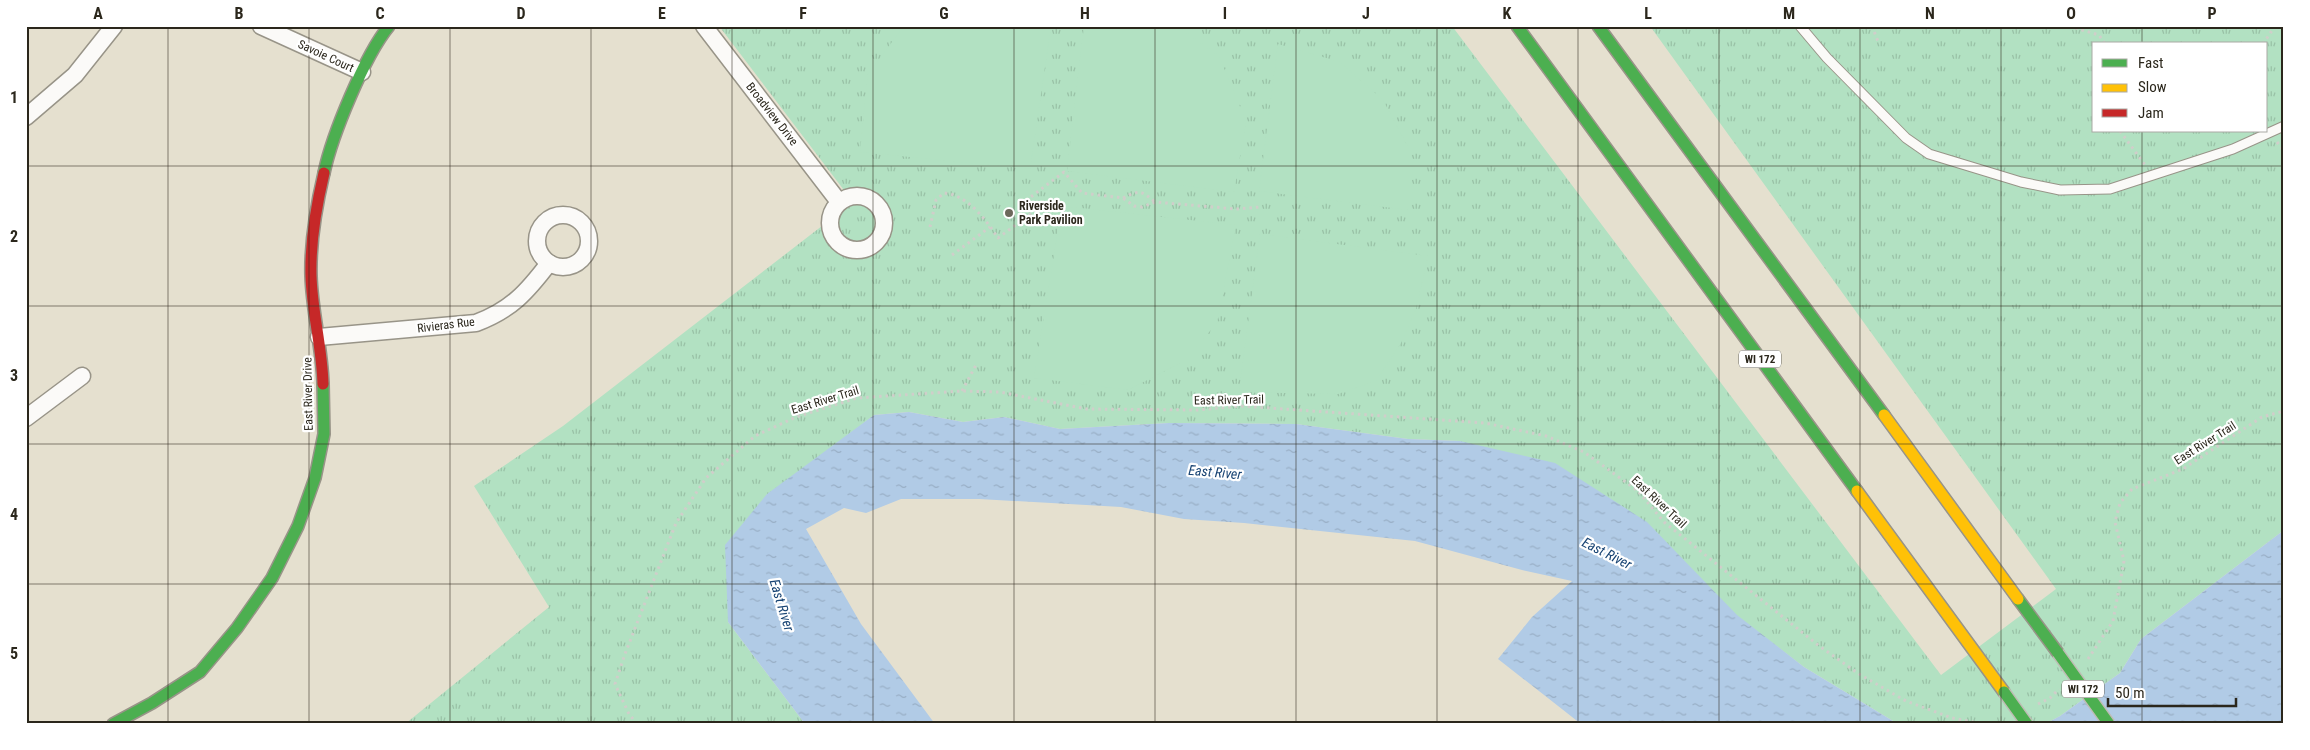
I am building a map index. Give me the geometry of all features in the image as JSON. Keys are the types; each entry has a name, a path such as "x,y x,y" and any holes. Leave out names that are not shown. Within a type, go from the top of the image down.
{"main road":[{"name":"East River Drive","path":"113,724 152,703 200,672 237,628 272,578 298,526 315,478 324,434 322,355 311,277 314,216 326,163 352,95 379,38 389,26"},
{"name":"WI 172","path":"1517,26 2027,724"},
{"name":"WI 172","path":"1598,26 2109,724"}],"street":[{"path":"26,117 75,75 114,26"},
{"name":"Savoie Court","path":"262,26 362,72"},
{"name":"Broadview Drive","path":"704,26 839,202"},
{"name":"Rivieras Rue","path":"320,338 476,323 496,316 514,303 549,263"},
{"path":"26,418 82,376"}],"lane":[{"path":"1800,26 1827,58 1906,138 1929,154 1987,173 2060,190 2110,189 2233,149 2284,126"}],"path":[{"path":"1872,26 1879,44"},
{"path":"2069,26 2099,35 2104,42"},
{"path":"2264,42 2275,26"},
{"path":"2121,132 2154,175"},
{"path":"930,227 936,200 944,193 951,194 981,214 998,238 1036,210 1028,199 1064,172 1082,193 1123,198 1134,206 1142,207 1155,202 1236,209 1260,207"},
{"path":"1123,198 1135,192 1144,193 1155,202"},
{"path":"952,255 990,227"},
{"path":"962,390 976,366"},
{"name":"East River Trail","path":"637,724 629,714 615,684 624,654 676,523 706,478 755,436 796,417 856,398 962,390 1000,392 1087,409 1197,410 1241,406 1466,421 1485,423 1546,436 1584,452 1638,491 1664,522 1818,645 1859,674 1906,701 1952,718 1983,724"},
{"name":"East River Trail","path":"2082,665 2094,652 2113,622 2124,561 2115,522 2120,503 2132,489 2182,468 2262,417 2284,411"},
{"path":"2033,707 2050,698 2063,685"}],"green space":[{"path":"719,26 1452,26 1941,675 2056,589 1650,26 2284,26 2284,530 2141,639 2120,673 2060,716 2045,724 1898,724 1804,667 1737,616 1460,441 1408,439 1296,424 1169,423 1060,429 1004,417 963,422 909,412 874,415 833,447 728,622 805,724 405,724 549,607 474,486 563,426 853,202"},
{"path":"904,26 1051,26 1030,169 860,152 868,74"},
{"path":"1084,26 1177,26 1219,56 1246,121 1234,192 1067,171"},
{"path":"1278,44 1340,62 1383,100 1408,147 1408,210 1259,191"},
{"path":"1062,206 1236,225 1217,323 1184,361 1128,390 1034,378"},
{"path":"1260,234 1428,256 1416,309 1401,343 1376,381 1338,394 1239,392"}],"water":[{"name":"East River","path":"909,412 963,422 1004,417 1060,429 1169,423 1296,424 1408,439 1460,441 1555,463 1647,522 1737,615 1804,667 1898,724 1581,724 1498,659 1532,617 1572,581 1522,570 1415,541 1244,523 1184,519 1121,507 979,499 901,499 866,513 844,508 806,529 861,624 935,724 805,724 728,622 725,545 767,494 874,415"},
{"path":"2284,530 2284,724 2045,724 2060,716 2120,673 2141,639"}],"traffic: fast":[{"path":"324,173 334,138 350,96 370,56 389,26"},
{"path":"1517,26 1857,491"},
{"path":"1598,26 1884,415"},
{"path":"113,724 152,703 200,672 237,628 272,578 298,526 315,478 324,434 323,384"},
{"path":"2018,599 2058,653"},
{"path":"2058,653 2109,724"},
{"path":"2004,692 2027,724"}],"traffic: slow":[{"path":"1884,415 2018,599"},
{"path":"1857,491 2004,692"}],"traffic: jam":[{"path":"323,384 313,303 311,250 318,199 324,173"}],"place":[{"name":"Riverside Park Pavilion","path":"1009,213"}]}
